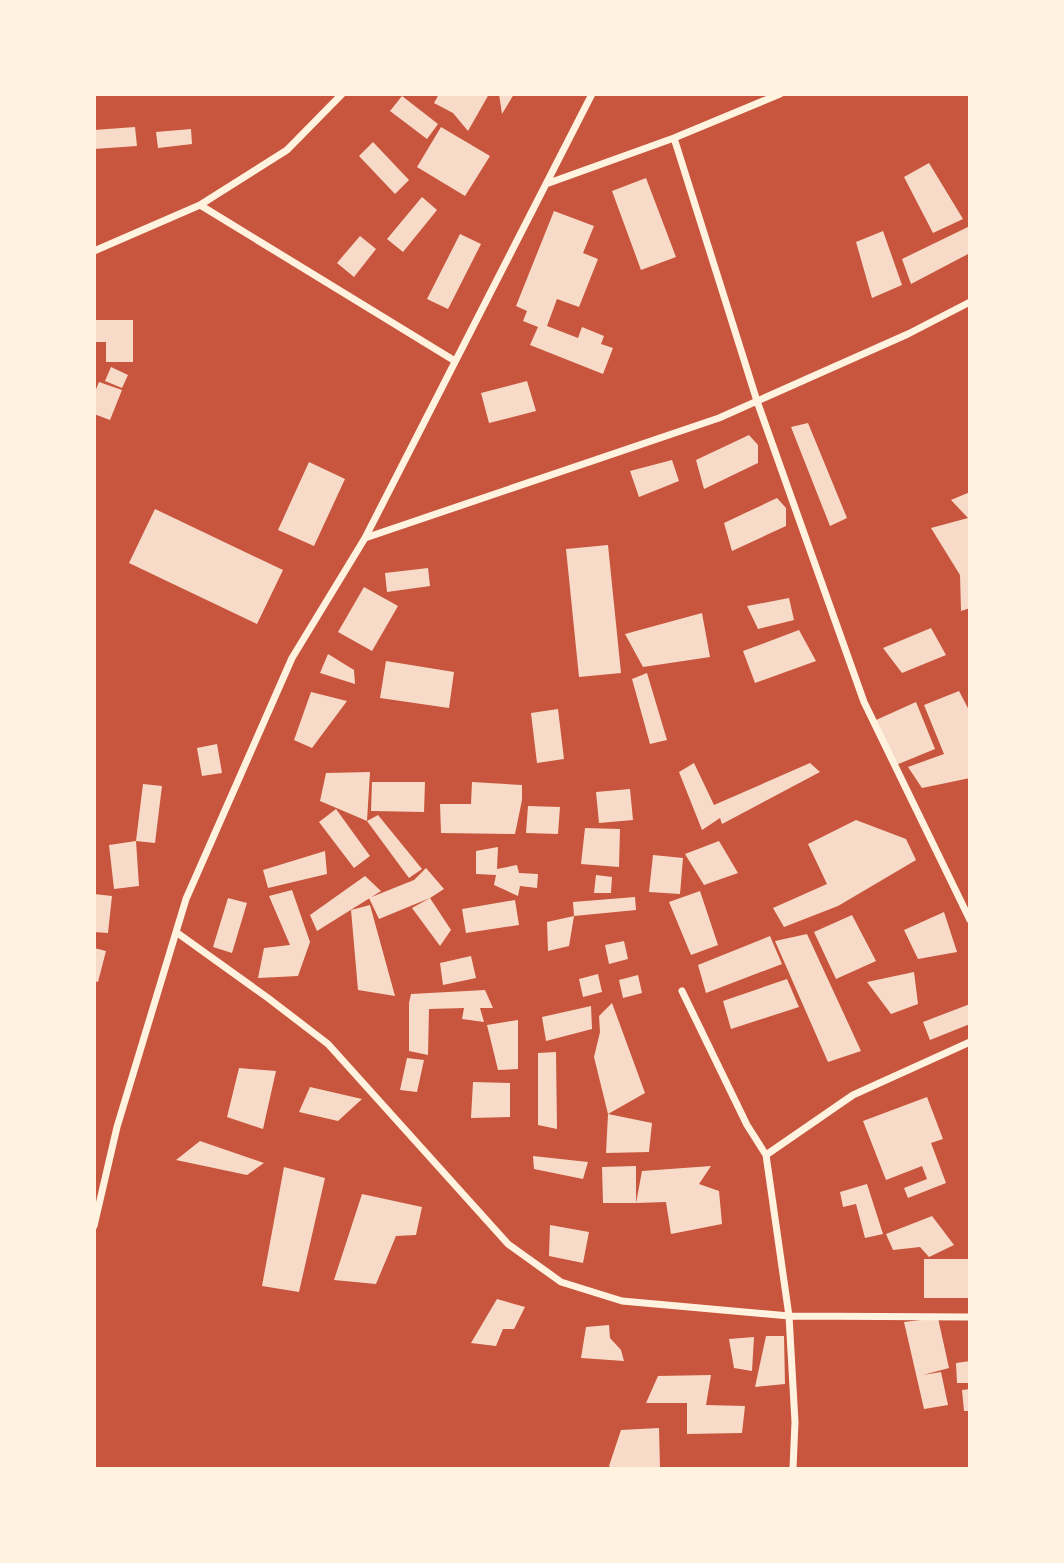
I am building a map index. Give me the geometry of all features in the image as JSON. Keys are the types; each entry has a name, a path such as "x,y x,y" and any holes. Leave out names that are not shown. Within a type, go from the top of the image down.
{"street":[{"path":"94,251 200,205 287,150 342,94"},
{"path":"94,1226 117,1127 186,899 292,658 365,538 592,94"},
{"path":"545,184 674,138 780,94"},
{"path":"674,138 757,401 864,702 970,920"},
{"path":"200,205 455,361"},
{"path":"365,538 719,418 908,334 970,302"},
{"path":"176,932 328,1044 508,1244 561,1282 622,1301 789,1316 970,1317"},
{"path":"682,991 747,1125 766,1156 789,1316 795,1422 793,1468"},
{"path":"766,1156 853,1095 970,1042"}],"building":[{"path":"439,94 489,94 468,131 453,113 434,103"},
{"path":"499,94 514,94 502,114"},
{"path":"402,96 438,124 427,139 390,111"},
{"path":"135,127 137,146 94,149 94,130"},
{"path":"441,127 490,156 465,196 417,167"},
{"path":"191,129 192,144 158,148 156,132"},
{"path":"373,142 409,180 395,194 359,156"},
{"path":"929,163 963,219 933,233 904,177"},
{"path":"646,178 676,257 641,270 612,191"},
{"path":"422,197 437,210 403,252 387,239"},
{"path":"554,211 594,226 583,253 598,259 579,307 557,299 547,326 578,338 582,327 604,336 601,344 613,348 603,374 530,345 538,327 523,321 527,311 516,306"},
{"path":"970,226 970,253 911,284 902,259"},
{"path":"883,231 902,285 872,298 856,242"},
{"path":"460,234 481,244 448,309 427,299"},
{"path":"360,236 376,249 354,277 337,263"},
{"path":"94,320 133,320 133,362 106,362 106,342 94,342"},
{"path":"111,367 128,375 122,388 105,381"},
{"path":"527,381 536,411 489,423 481,393"},
{"path":"99,382 122,390 110,420 94,414 94,394"},
{"path":"808,423 847,518 830,526 791,427"},
{"path":"749,435 758,445 758,463 704,489 696,460"},
{"path":"672,460 679,481 639,497 630,471"},
{"path":"309,462 345,479 314,546 278,530"},
{"path":"970,492 970,608 961,611 960,575 931,528 968,518 951,500"},
{"path":"777,498 786,508 786,526 732,551 724,523"},
{"path":"155,509 283,570 257,624 129,563"},
{"path":"608,545 621,673 579,677 566,549"},
{"path":"428,568 430,586 387,592 385,573"},
{"path":"364,587 398,606 372,651 338,632"},
{"path":"789,598 794,620 758,629 747,606"},
{"path":"702,613 710,657 643,667 625,634"},
{"path":"931,628 946,655 902,673 883,648"},
{"path":"799,630 816,661 755,683 743,651"},
{"path":"328,654 354,670 355,684 320,673"},
{"path":"386,661 454,672 449,708 380,698"},
{"path":"647,673 667,740 650,744 632,679"},
{"path":"959,691 970,712 970,778 922,788 908,767 944,754 924,705"},
{"path":"311,692 347,701 312,748 294,740"},
{"path":"916,702 935,749 896,765 876,720"},
{"path":"558,709 564,759 537,763 531,713"},
{"path":"217,744 222,773 202,776 197,748"},
{"path":"694,763 714,805 810,763 820,772 722,824 720,818 702,830 679,772"},
{"path":"370,772 367,821 320,801 326,773"},
{"path":"372,782 425,782 424,812 371,811"},
{"path":"472,782 522,785 522,800 515,834 441,833 440,804 471,804"},
{"path":"143,784 162,786 155,843 136,841"},
{"path":"630,789 633,820 599,823 596,792"},
{"path":"528,806 560,807 558,834 526,833"},
{"path":"336,809 370,856 354,868 319,822"},
{"path":"378,815 422,869 409,878 367,821"},
{"path":"856,820 906,839 916,860 838,906 784,927 773,908 827,884 808,844"},
{"path":"585,828 620,829 619,867 581,864"},
{"path":"136,841 139,886 114,889 109,845"},
{"path":"719,841 738,873 704,885 685,854"},
{"path":"498,847 497,869 517,865 519,873 538,874 537,888 520,886 518,896 494,885 496,875 476,874 476,851"},
{"path":"325,851 327,874 268,888 263,870"},
{"path":"653,855 683,858 680,894 649,892"},
{"path":"426,868 444,889 430,898 379,919 369,898 414,880"},
{"path":"596,875 612,877 611,893 594,893"},
{"path":"365,876 381,891 317,931 310,915"},
{"path":"292,890 310,942 298,976 258,978 264,948 290,945 269,896"},
{"path":"700,891 718,945 691,955 669,902"},
{"path":"94,894 112,896 108,933 94,932"},
{"path":"635,897 636,910 574,916 573,902"},
{"path":"228,898 247,903 232,953 213,947"},
{"path":"430,898 451,930 440,946 412,908"},
{"path":"515,900 519,925 466,933 462,909"},
{"path":"370,905 395,996 358,990 351,910"},
{"path":"944,912 957,952 918,959 904,930"},
{"path":"852,915 876,961 836,979 814,932"},
{"path":"574,916 569,946 548,951 547,922"},
{"path":"807,934 861,1051 828,1062 775,941"},
{"path":"770,936 782,964 706,993 698,965"},
{"path":"624,941 628,959 609,964 605,945"},
{"path":"94,948 106,951 98,982 94,981"},
{"path":"471,956 476,978 443,985 440,963"},
{"path":"914,972 918,1004 891,1014 867,982"},
{"path":"598,974 602,992 583,997 579,979"},
{"path":"638,975 642,993 623,998 619,980"},
{"path":"787,979 799,1007 731,1029 723,1001"},
{"path":"485,990 493,1008 480,1008 484,1022 462,1019 464,1008 429,1009 428,1055 409,1051 411,994"},
{"path":"612,1003 645,1093 608,1114 594,1057 600,1032 599,1016"},
{"path":"970,1004 970,1024 930,1040 923,1022"},
{"path":"591,1006 592,1029 546,1041 542,1017"},
{"path":"518,1020 518,1069 498,1070 487,1025"},
{"path":"556,1052 557,1129 538,1125 538,1053"},
{"path":"407,1058 424,1060 417,1092 400,1090"},
{"path":"239,1068 276,1071 263,1129 227,1117"},
{"path":"473,1082 510,1083 510,1117 471,1118"},
{"path":"310,1087 362,1099 338,1121 299,1112"},
{"path":"927,1097 943,1139 931,1143 946,1183 908,1198 904,1188 927,1179 922,1166 886,1180 863,1121"},
{"path":"608,1114 652,1123 649,1152 606,1153"},
{"path":"200,1141 264,1163 247,1175 176,1160"},
{"path":"533,1156 588,1162 583,1179 534,1169"},
{"path":"636,1166 636,1203 603,1203 602,1167"},
{"path":"711,1166 699,1184 719,1191 722,1224 671,1234 666,1202 636,1203 642,1171"},
{"path":"284,1167 325,1178 299,1292 262,1286"},
{"path":"867,1184 883,1234 865,1238 856,1204 843,1207 840,1192"},
{"path":"362,1194 422,1207 416,1235 396,1236 376,1284 334,1280"},
{"path":"932,1216 954,1245 929,1257 920,1247 893,1250 886,1234"},
{"path":"550,1225 589,1232 583,1263 549,1256"},
{"path":"924,1259 970,1259 970,1298 924,1298"},
{"path":"497,1299 525,1307 514,1329 503,1329 496,1346 471,1343"},
{"path":"938,1318 949,1368 923,1375 941,1372 948,1405 924,1409 904,1322"},
{"path":"609,1325 610,1338 621,1350 624,1361 581,1358 586,1327"},
{"path":"766,1336 784,1336 785,1384 755,1387"},
{"path":"754,1337 752,1371 734,1368 729,1339"},
{"path":"970,1361 970,1383 957,1383 956,1363"},
{"path":"711,1375 706,1405 745,1406 742,1433 687,1434 687,1403 646,1403 658,1376"},
{"path":"970,1389 970,1411 964,1411 962,1390"},
{"path":"659,1428 660,1468 609,1466 621,1430"}]}
